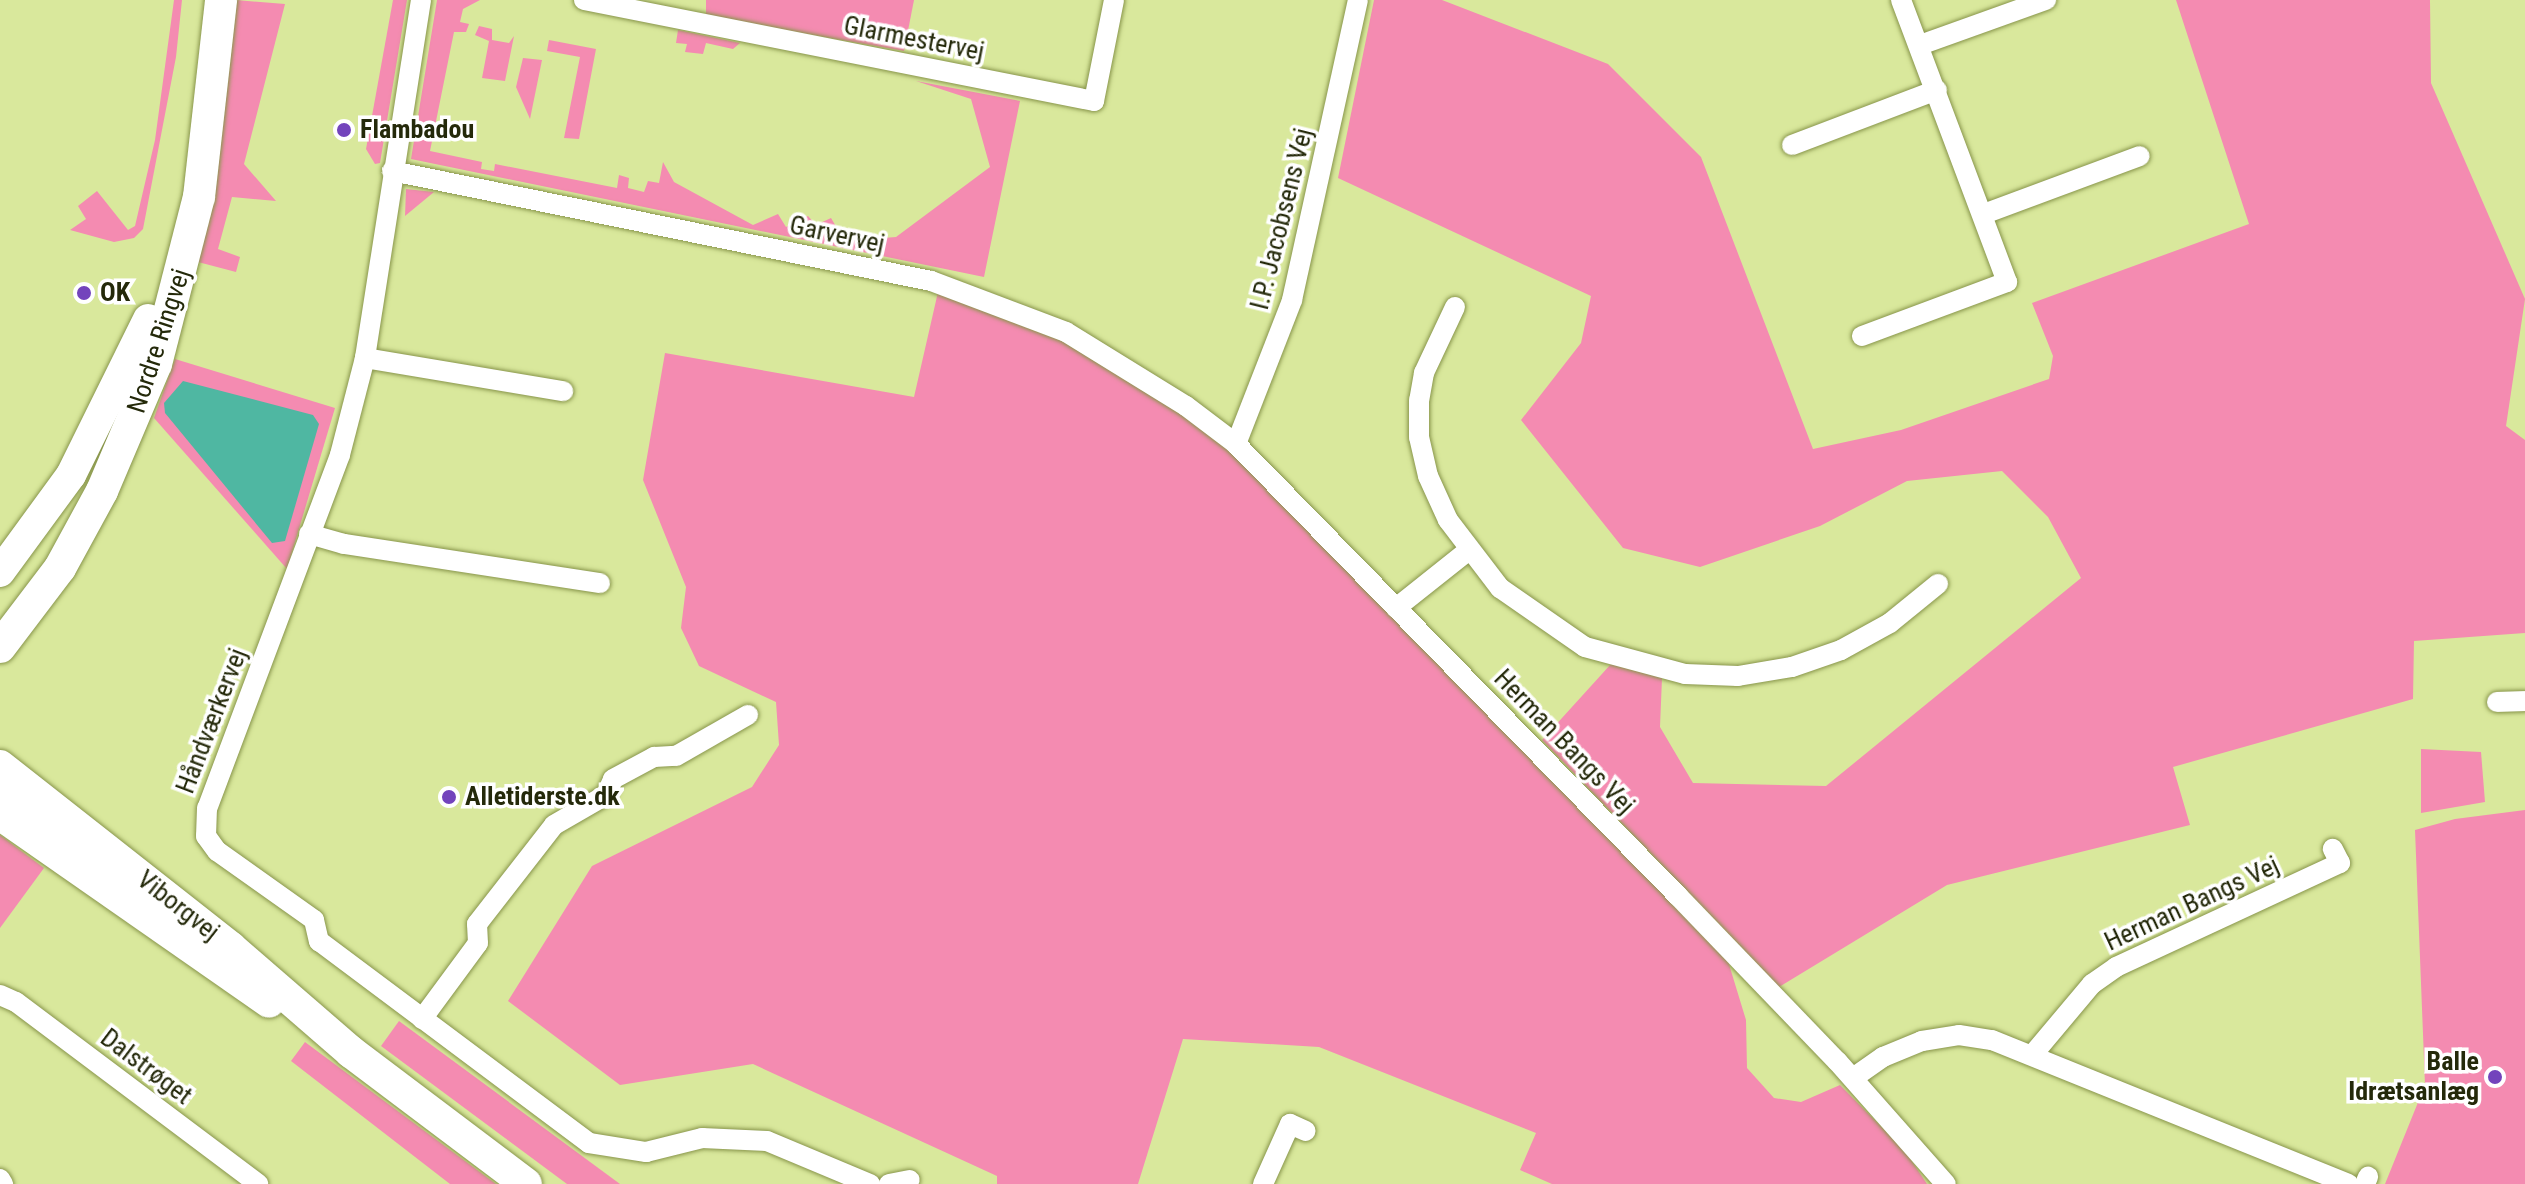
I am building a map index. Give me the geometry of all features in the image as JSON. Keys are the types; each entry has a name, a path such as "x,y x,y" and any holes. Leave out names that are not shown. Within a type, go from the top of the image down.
{"main road":[{"name":"Nordre Ringvej","path":"0,572 71,475 148,319 183,173 204,0"},
{"name":"Nordre Ringvej","path":"0,647 60,568 102,491 156,364 199,197 221,0"},
{"path":"0,613 42,559 88,481 145,356 148,319"},
{"name":"Viborgvej","path":"0,766 204,927 351,1052 526,1184"},
{"path":"0,791 168,915 204,927"},
{"name":"Viborgvej","path":"0,814 213,968 351,1052"}],"street":[{"name":"Håndværkervej","path":"421,0 365,358 340,455 203,826 217,851 314,920 319,941 589,1143 646,1152 702,1138 767,1141 870,1184"},
{"name":"Glarmestervej","path":"584,0 1094,101 1114,0"},
{"name":"I.P. Jacobsens Vej","path":"1236,444 1292,300 1358,0"},
{"path":"1862,336 2007,282 1901,0"},
{"path":"1920,45 2046,0"},
{"path":"1792,145 1937,90"},
{"path":"1984,214 2140,156"},
{"name":"Garvervej","path":"392,171 931,281 1066,332 1186,406 1236,444"},
{"path":"1455,307 1424,373 1419,437 1428,476 1469,550 1500,588 1585,647 1635,665 1685,674 1765,672 1841,650 1890,623 1938,584"},
{"path":"365,358 563,391"},
{"name":"Herman Bangs Vej","path":"1236,444 1853,1078 1946,1184"},
{"path":"309,534 344,544 600,583"},
{"path":"1396,608 1469,550"},
{"path":"2497,702 2525,701"},
{"path":"422,1019 478,943 477,924 554,825 606,795 613,779 654,757 676,756 748,715"},
{"name":"Herman Bangs Vej","path":"2034,1053 2092,984 2116,967 2340,863 2333,849"},
{"name":"Dalstrøget","path":"0,995 16,1002 258,1184"},
{"path":"1853,1078 1909,1046 1959,1035 2034,1053 2348,1184"},
{"path":"1263,1184 1290,1124 1306,1131"},
{"path":"889,1184 910,1180"}],"shaded area":[{"path":"174,0 182,0 176,57 143,229 134,238 114,242 70,230 86,219 78,206 97,191 128,230 135,226 155,140"},
{"path":"236,0 285,4 244,164 276,201 232,197 218,249 240,257 236,272 198,262 212,190"},
{"path":"393,0 407,0 380,163 375,164 366,149"},
{"path":"437,0 480,0 463,9 460,22 469,24 466,32 454,32 430,151 482,162 481,169 494,171 495,164 617,188 619,175 629,178 628,188 644,192 648,181 659,183 663,162 674,182 753,225 778,214 786,227 808,216 816,225 831,218 841,235 857,240 896,237 990,167 971,99 916,81 1020,101 984,277 411,159"},
{"path":"706,0 914,0 904,51 706,16"},
{"path":"1374,0 1442,0 1608,64 1701,157 1813,449 1901,430 2049,379 2053,356 2032,303 2249,224 2176,0 2430,0 2431,83 2525,299 2506,426 2525,440 2525,633 2414,641 2413,699 2173,767 2190,825 1947,885 1779,987 1542,740 1611,664 1662,678 1660,727 1693,783 1826,786 2081,578 2048,517 2002,471 1907,481 1820,526 1700,567 1623,548 1521,420 1581,343 1591,296 1338,178"},
{"path":"479,26 492,29 492,40 509,43 514,36 505,81 482,78 489,41 475,35"},
{"path":"678,30 740,43 733,49 706,43 703,54 685,52 687,44 676,43"},
{"path":"549,40 596,49 579,139 564,138 580,57 547,51"},
{"path":"523,58 542,60 530,119 516,87"},
{"path":"406,189 434,192 405,216"},
{"path":"938,292 1070,341 1156,394 1231,451 1728,961 1746,1020 1747,1068 1774,1098 1801,1102 1840,1085 1905,1151 1927,1184 1552,1184 1520,1170 1536,1133 1319,1047 1183,1039 1138,1184 997,1184 997,1176 753,1064 620,1085 508,1001 592,866 752,787 779,745 776,702 699,666 681,628 686,587 643,480 665,353 914,397"},
{"path":"175,359 335,408 287,569 154,418"},
{"path":"2421,749 2481,752 2485,802 2421,813"},
{"path":"2525,810 2525,1184 2385,1184 2425,1085 2415,830 2455,819"},
{"path":"0,835 44,868 0,928"},
{"path":"399,1021 620,1184 567,1184 381,1046"},
{"path":"305,1042 496,1184 450,1184 291,1061"}],"water":[{"path":"183,381 313,415 319,424 285,541 272,543 165,413 164,403"}],"place":[{"name":"Flambadou","path":"344,130"},
{"name":"OK","path":"84,293"},
{"name":"Alletiderste.dk","path":"449,797"},
{"name":"Balle Idrætsanlæg","path":"2495,1077"}]}
